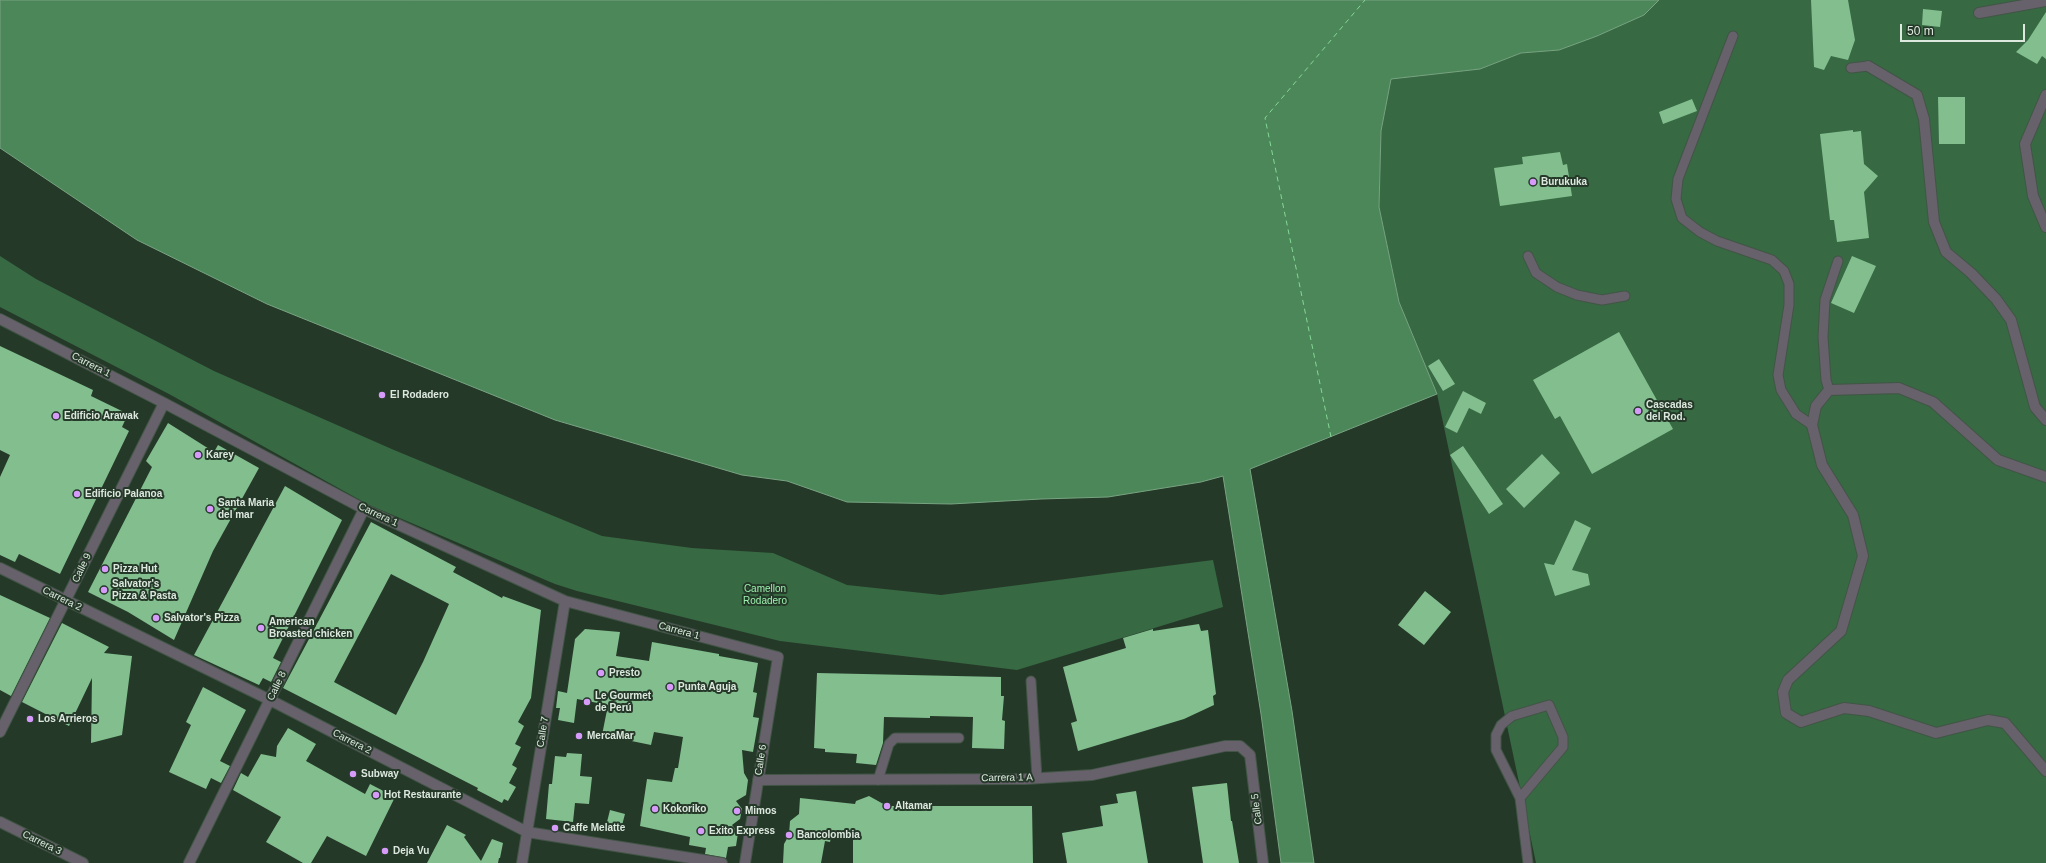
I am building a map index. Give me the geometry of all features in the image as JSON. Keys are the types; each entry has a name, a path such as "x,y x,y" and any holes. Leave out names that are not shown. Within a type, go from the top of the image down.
{"street":[{"path":"1979,13 2046,1"},
{"path":"1868,66 1917,95 1924,119 1934,222 1946,252 1996,298 2011,320 2035,407 2046,420"},
{"path":"2046,95 2025,144 2033,196 2046,227"},
{"name":"Carrera 1","path":"0,319 164,403 364,509 565,601 778,657"},
{"path":"2046,477 1998,460 1933,402 1899,388 1829,390 1816,406 1812,425 1822,465 1853,515 1863,556 1841,631 1788,680 1783,692 1786,713 1801,722 1844,708 1869,711 1936,733 1988,720 2005,723 2046,771"},
{"name":"Calle 9","path":"0,732 164,403"},
{"name":"Calle 8","path":"190,863 364,509"},
{"name":"Carrera 2","path":"0,568 270,700 527,832 722,863"},
{"name":"Calle 7","path":"522,863 565,601"},
{"name":"Calle 6","path":"745,863 778,657"},
{"name":"Carrera 1 A","path":"758,780 1037,778 1092,775 1225,746 1240,746 1250,755"},
{"name":"Calle 5","path":"1250,755 1263,863"},
{"name":"Carrera 3","path":"0,822 83,863"}],"lane":[{"path":"1733,36 1678,179 1676,199 1682,218 1700,232 1717,241 1772,260 1784,271 1789,284 1790,305 1778,375 1781,390 1796,414 1812,425"},
{"path":"1851,68 1868,66"},
{"path":"1528,256 1536,273 1557,287 1577,295 1602,300 1624,296"},
{"path":"1829,390 1826,380 1823,337 1825,300 1838,261"},
{"path":"1031,681 1037,778"},
{"path":"1520,798 1563,747 1563,737 1549,705 1512,716 1501,725 1496,735 1496,750 1520,798 1528,863"},
{"path":"878,780 888,744 895,738 959,738"}],"green space":[{"path":"1659,0 2046,0 2046,863 1536,863 1437,394 1399,302 1379,207 1381,131 1391,78 1480,69 1521,53 1559,50 1644,15"},
{"name":"Camellon Rodadero","path":"0,256 36,279 214,371 394,450 602,536 692,548 773,553 847,585 941,595 1213,560 1223,607 1017,670 780,641 577,591 555,584 369,505 169,394 0,307"}],"shaded area":[{"path":"0,0 1659,0 1644,15 1597,36 1559,50 1521,53 1480,69 1391,79 1381,131 1379,207 1399,302 1437,394 1250,469 1292,711 1314,863 1281,863 1261,714 1223,476 1201,482 1108,497 951,504 847,502 787,481 742,475 555,420 267,304 137,240 0,148"}],"building":[{"path":"1811,0 1848,0 1855,40 1848,60 1831,56 1824,70 1814,67"},
{"path":"1923,9 1942,11 1940,27 1922,25"},
{"path":"2046,12 2046,59 2042,56 2037,64 2016,52 2028,40"},
{"path":"1938,97 1965,97 1965,144 1939,144"},
{"path":"1692,99 1697,111 1663,124 1659,112"},
{"path":"1853,130 1853,132 1861,131 1864,164 1878,176 1864,192 1869,238 1837,242 1834,220 1830,220 1820,134"},
{"name":"Burukuka","path":"1560,152 1563,165 1567,164 1572,196 1500,206 1494,168 1523,164 1522,157"},
{"path":"1852,256 1876,266 1854,313 1831,303"},
{"name":"Cascadas del Rod.","path":"1619,332 1673,429 1592,474 1560,416 1555,419 1533,380"},
{"path":"0,346 93,390 91,396 128,414 122,427 129,431 60,574 19,554 15,562 0,555 0,477 10,455 0,450"},
{"path":"1439,359 1455,384 1443,391 1428,366"},
{"path":"1463,391 1486,403 1481,414 1469,408 1457,433 1445,427"},
{"path":"168,423 214,452 218,445 259,468 213,551 174,640 128,612 88,592 152,467 146,461"},
{"path":"1463,446 1503,504 1489,514 1450,455"},
{"path":"1542,454 1560,473 1524,508 1506,489"},
{"path":"285,486 342,520 273,658 281,662 271,682 263,678 259,685 194,655"},
{"path":"1575,520 1591,528 1572,570 1588,574 1590,585 1555,596 1544,563 1554,565"},
{"path":"371,522 456,567 453,572 502,598 503,596 541,610 531,698 518,722 524,726 515,744 521,747 512,765 517,768 509,783 516,787 508,801 504,799 502,803 477,790 478,788 283,688","holes":["391,574 449,604 423,662 396,715 334,682"]},
{"path":"1425,591 1451,612 1424,645 1398,625"},
{"path":"0,595 50,618 11,696 0,690"},
{"path":"62,623 109,647 104,653 132,656 122,735 91,743 92,678 69,726 22,702"},
{"path":"1199,624 1201,631 1208,630 1216,694 1213,696 1214,705 1184,719 1078,751 1071,723 1077,721 1063,667 1126,648 1123,638 1153,629 1153,631"},
{"path":"585,629 620,632 616,656 649,661 652,642 719,654 719,656 758,663 753,692 757,693 753,717 759,718 753,752 742,750 744,773 748,780 746,795 736,801 742,809 740,819 732,825 738,833 736,846 728,847 726,858 705,854 706,848 689,845 690,837 640,826 647,779 672,782 675,768 678,768 683,737 654,732 651,745 602,735 608,705 577,699 574,723 558,720 560,708 556,708 558,691 567,693 575,639"},
{"path":"817,673 1001,677 1001,696 1004,696 1002,720 1005,721 1004,749 972,748 973,717 930,716 930,718 884,717 883,743 876,765 856,763 857,754 825,752 825,749 814,748"},
{"path":"203,687 246,710 220,761 230,766 221,783 211,778 206,789 169,772 191,725 186,722"},
{"path":"288,728 316,744 306,761 365,794 370,784 395,797 366,856 327,836 311,863 303,863 266,842 281,817 233,790 241,773 248,777 261,754 276,757 277,746"},
{"path":"567,753 582,754 580,776 592,777 589,804 575,803 573,822 546,819 549,784 552,784 555,756 566,757"},
{"path":"1227,783 1231,821 1239,863 1203,863 1192,787"},
{"path":"1136,791 1148,863 1067,863 1062,833 1103,826 1100,806 1118,803 1116,794"},
{"path":"869,796 887,806 1032,806 1033,863 853,863 853,839 831,837 830,842 825,841 821,863 783,863 784,844 789,835 790,821 799,814 800,798 855,804 856,801"},
{"path":"610,810 625,814 621,829 606,826"},
{"path":"447,825 466,835 464,837 481,861 492,839 503,843 498,863 427,863"}],"ferry route":[{"path":"1331,437 1265,118 1365,0"}],"place":[{"name":"Burukuka","path":"1533,182"},
{"name":"El Rodadero","path":"382,395"},
{"name":"Cascadas del Rod.","path":"1638,411"},
{"name":"Edificio Arawak","path":"56,416"},
{"name":"Karey","path":"198,455"},
{"name":"Edificio Palanoa","path":"77,494"},
{"name":"Santa Maria del mar","path":"210,509"},
{"name":"Pizza Hut","path":"105,569"},
{"name":"Salvator's Pizza & Pasta","path":"104,590"},
{"name":"Salvator's Pizza","path":"156,618"},
{"name":"American Broasted chicken","path":"261,628"},
{"name":"Presto","path":"601,673"},
{"name":"Punta Aguja","path":"670,687"},
{"name":"Le Gourmet de Perú","path":"587,702"},
{"name":"Los Arrieros","path":"30,719"},
{"name":"MercaMar","path":"579,736"},
{"name":"Subway","path":"353,774"},
{"name":"Hot Restaurante","path":"376,795"},
{"name":"Altamar","path":"887,806"},
{"name":"Kokoriko","path":"655,809"},
{"name":"Mimos","path":"737,811"},
{"name":"Caffe Melatte","path":"555,828"},
{"name":"Exito Express","path":"701,831"},
{"name":"Bancolombia","path":"789,835"},
{"name":"Deja Vu","path":"385,851"}]}
